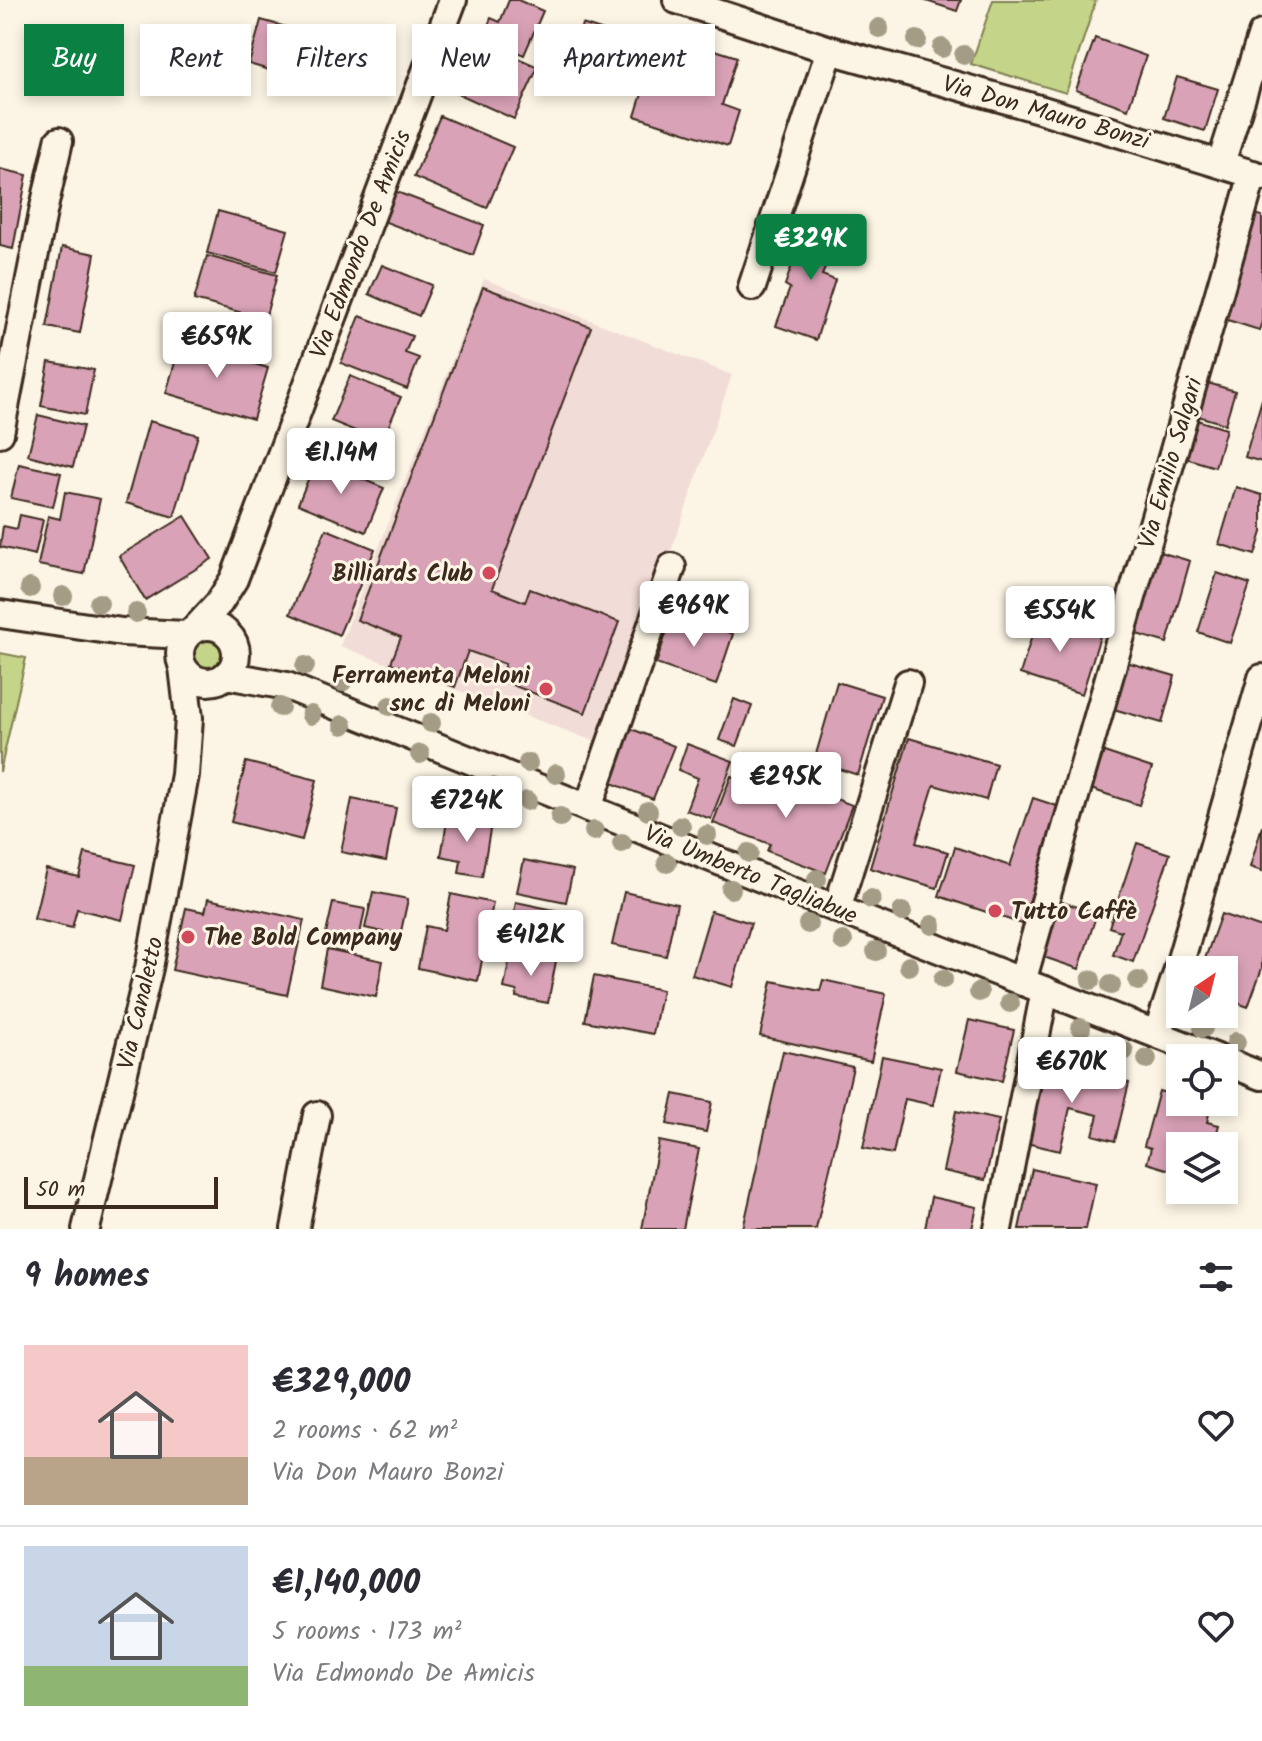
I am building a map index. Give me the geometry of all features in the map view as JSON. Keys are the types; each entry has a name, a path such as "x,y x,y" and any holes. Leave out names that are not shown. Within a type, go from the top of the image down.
{"street":[{"name":"Via Edmondo De Amicis","path":"187,647 234,579 453,0"},
{"name":"Via Don Mauro Bonzi","path":"677,0 830,50 1257,175"},
{"path":"1221,163 1262,34"},
{"path":"752,287 830,50"},
{"path":"0,433 59,141"},
{"name":"Via Emilio Salgari","path":"998,1229 1033,986 1257,175"},
{"path":"588,808 672,567"},
{"name":"Via Edmondo De Amicis","path":"232,641 234,579"},
{"path":"0,599 143,639 187,647"},
{"path":"0,614 118,631"},
{"path":"207,626 219,629 232,641 235,662 223,677 209,682 190,675 187,647 207,626"},
{"name":"Via Umberto Tagliabue","path":"232,641 287,686"},
{"name":"Via Canaletto","path":"86,1229 149,968 185,775 189,718 187,647"},
{"name":"Via Umberto Tagliabue","path":"223,677 287,686 837,909 1182,1044"},
{"name":"Via Canaletto","path":"185,775 208,704 223,677"},
{"path":"1157,1034 1262,678"},
{"path":"837,909 908,683"},
{"path":"1238,1067 1262,1076"},
{"path":"295,1229 317,1115"}],"shaded area":[{"path":"484,279 732,375 604,745 340,646"}],"green space":[{"path":"993,0 1096,0 1066,93 971,64"},
{"path":"208,636 221,641 226,654 221,667 208,672 195,667 190,654 195,641"},
{"path":"0,653 26,658 0,772"}],"building":[{"path":"509,0 518,0 543,11 537,24 534,24 534,32 524,55 518,53 518,24 489,24 491,18 500,22"},
{"path":"923,0 961,0 957,11"},
{"path":"261,20 275,24 267,24 267,69 251,65"},
{"path":"1095,38 1146,56 1128,109 1076,90"},
{"path":"715,50 737,57 722,105 739,111 728,146 635,116 641,96 715,96"},
{"path":"518,58 534,65 534,76 514,119 464,96 518,96"},
{"path":"1177,77 1218,89 1205,131 1164,118"},
{"path":"440,116 513,147 487,208 414,177"},
{"path":"0,169 27,175 13,249 0,246"},
{"path":"394,191 484,225 473,255 383,221"},
{"path":"218,211 288,230 276,272 207,253"},
{"path":"1248,212 1262,216 1262,322 1259,330 1215,316"},
{"path":"806,225 851,240 842,265 828,261 822,275 835,280 816,340 776,326 790,288 785,285"},
{"path":"62,247 95,254 80,333 47,327"},
{"path":"207,256 277,275 265,319 194,300"},
{"path":"382,265 432,285 419,316 369,294"},
{"path":"483,287 591,327 492,589 525,602 530,589 619,622 585,713 499,680 505,664 468,651 455,687 391,663 401,637 357,620"},
{"path":"360,316 412,336 405,353 419,358 407,389 341,363"},
{"path":"181,342 268,368 253,419 166,393"},
{"path":"49,362 94,370 85,415 41,406"},
{"path":"350,376 401,397 382,442 331,421"},
{"path":"1201,381 1235,391 1225,424 1191,414"},
{"path":"1262,399 1262,462 1245,457"},
{"path":"38,415 83,426 73,467 28,455"},
{"path":"1190,418 1226,429 1215,467 1179,456"},
{"path":"149,421 198,435 174,517 126,503"},
{"path":"316,460 384,488 366,532 298,504"},
{"path":"19,464 61,473 53,507 11,498"},
{"path":"1236,487 1262,495 1262,532 1255,555 1219,544"},
{"path":"65,492 100,499 84,574 38,565 48,516 60,519"},
{"path":"20,515 43,520 35,555 0,547 3,526 17,529"},
{"path":"185,516 212,559 145,600 119,556"},
{"path":"326,529 375,549 339,635 290,614"},
{"path":"1153,550 1190,561 1167,643 1130,632"},
{"path":"1217,573 1250,584 1230,643 1198,632"},
{"path":"673,613 733,634 716,685 656,664"},
{"path":"1039,613 1101,633 1082,694 1020,674"},
{"path":"1123,661 1175,676 1162,723 1110,708"},
{"path":"837,682 882,696 858,775 814,761"},
{"path":"734,699 752,706 737,746 719,740"},
{"path":"622,725 674,746 653,799 601,779"},
{"path":"909,738 996,764 986,800 934,785 916,843 948,852 937,888 870,868"},
{"path":"687,744 733,761 711,819 686,810 698,778 678,770"},
{"path":"1104,752 1152,768 1139,805 1091,789"},
{"path":"246,762 317,780 302,840 231,822"},
{"path":"731,776 780,794 786,780 852,805 826,873 767,851 770,844 713,823"},
{"path":"1033,798 1060,807 1022,924 939,896 955,847 1010,866"},
{"path":"352,799 396,808 386,861 341,852"},
{"path":"448,816 491,824 482,877 459,873 461,860 441,856"},
{"path":"1262,826 1262,871 1250,867"},
{"path":"1137,843 1170,854 1133,962 1113,955 1121,931 1109,927"},
{"path":"85,853 135,865 122,920 77,909 72,928 34,919 46,869 79,877"},
{"path":"524,860 573,870 566,902 517,892"},
{"path":"373,892 408,899 400,936 365,928"},
{"path":"624,892 677,904 666,956 612,945"},
{"path":"451,894 493,903 478,981 418,968 426,926 444,930"},
{"path":"208,899 304,920 287,995 172,970 186,908 205,912"},
{"path":"516,902 564,912 555,957 507,948"},
{"path":"1062,902 1097,913 1079,969 1035,954 1050,906 1060,909"},
{"path":"333,903 365,909 358,945 325,938"},
{"path":"711,911 751,923 732,987 692,975"},
{"path":"1221,914 1262,928 1262,968 1248,1007 1238,1003 1238,956 1206,956"},
{"path":"327,949 383,961 376,997 320,985"},
{"path":"524,955 556,961 548,1003 516,997 517,991 504,988 510,957 523,960"},
{"path":"594,976 662,990 653,1034 585,1021"},
{"path":"823,980 886,994 871,1061 760,1036 772,981 820,991"},
{"path":"969,1020 1014,1030 1002,1081 957,1071"},
{"path":"783,1051 853,1067 816,1229 743,1229"},
{"path":"882,1056 941,1068 933,1105 905,1099 893,1154 863,1148"},
{"path":"1041,1062 1129,1083 1115,1141 1093,1135 1098,1115 1070,1108 1060,1151 1022,1142"},
{"path":"1159,1091 1166,1093 1166,1116 1208,1116 1207,1122 1219,1125 1217,1132 1166,1132 1166,1169 1147,1163 1151,1148 1144,1146"},
{"path":"674,1094 712,1102 706,1132 667,1124"},
{"path":"956,1111 999,1120 985,1180 943,1171"},
{"path":"659,1141 699,1149 683,1229 642,1229"},
{"path":"1032,1169 1096,1183 1086,1229 1019,1229"},
{"path":"931,1197 977,1207 972,1229 925,1229"}],"place":[{"name":"Billiards Club","path":"489,573"},
{"name":"Ferramenta Meloni snc di Meloni","path":"546,689"},
{"name":"Tutto Caffè","path":"995,911"},
{"name":"The Bold Company","path":"188,937"}]}
